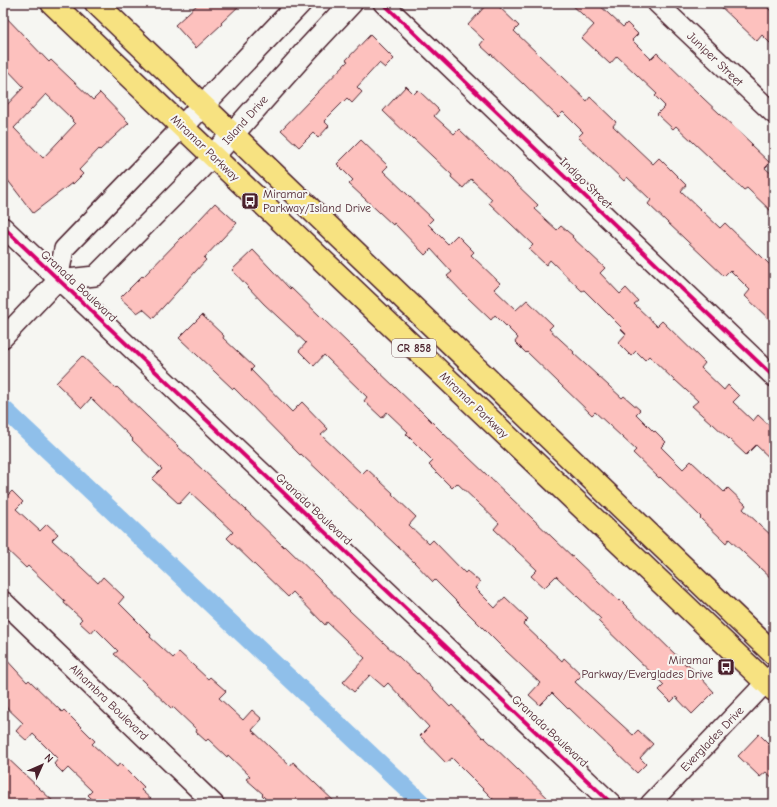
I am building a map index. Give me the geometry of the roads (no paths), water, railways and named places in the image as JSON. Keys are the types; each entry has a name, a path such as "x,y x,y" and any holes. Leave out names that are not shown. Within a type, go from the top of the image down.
{"main road":[{"name":"Miramar Parkway","path":"52,3 771,682"},
{"name":"CR 858","path":"96,3 774,654"}],"street":[{"path":"3,338 58,280 64,249 300,3"},
{"name":"Island Drive","path":"58,280 95,276 200,170 351,3"},
{"name":"Indigo Street","path":"383,3 774,377"},
{"name":"Juniper Street","path":"657,3 774,114"},
{"name":"Granada Boulevard","path":"3,227 612,804"},
{"name":"Alhambra Boulevard","path":"3,600 214,804"},
{"name":"Everglades Drive","path":"650,804 771,682"}],"waterway":[{"path":"3,408 423,804"}],"place":[{"name":"Miramar Parkway/Island Drive","path":"250,201"},
{"name":"Miramar Parkway/Everglades Drive","path":"726,667"}]}
